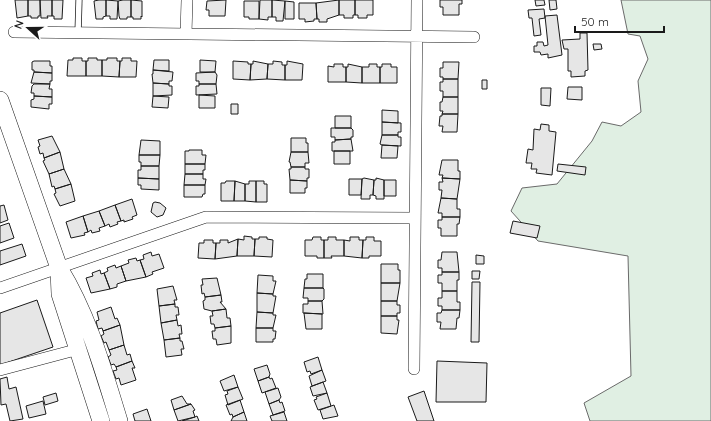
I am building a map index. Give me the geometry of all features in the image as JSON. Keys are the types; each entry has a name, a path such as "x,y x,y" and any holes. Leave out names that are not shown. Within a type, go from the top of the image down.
{"main road":[{"path":"0,100 59,268 72,289 96,347 119,421"},
{"path":"59,268 60,294 79,348 101,421"}],"street":[{"path":"186,34 187,0"},
{"path":"414,369 417,0"},
{"path":"14,32 474,37"},
{"path":"0,288 206,217 415,218"},
{"path":"0,370 79,348"}],"lane":[{"path":"78,33 79,0"}],"green space":[{"path":"621,0 711,0 711,421 590,421 584,403 631,376 628,256 538,241 511,211 522,188 557,184 592,141 602,122 621,126 641,112 638,81 648,59 640,36 628,34"}],"building":[{"path":"15,0 28,0 28,16 17,18"},
{"path":"28,0 40,0 40,16 38,16 38,18 31,18 31,16 28,16"},
{"path":"40,0 52,0 52,16 47,16 48,18 41,18"},
{"path":"52,0 63,0 62,19 54,19 54,16 52,16"},
{"path":"106,0 106,16 103,17 103,19 96,19 94,1"},
{"path":"106,0 118,1 117,19 110,19 110,16 106,16"},
{"path":"131,0 131,17 127,17 127,19 120,19 119,16 118,1"},
{"path":"131,0 142,1 141,19 133,19 133,17 131,17"},
{"path":"226,0 225,16 209,16 209,10 206,10 207,1"},
{"path":"260,0 272,0 272,17 268,17 268,20 259,19"},
{"path":"272,0 285,1 283,21 276,21 276,17 272,17"},
{"path":"339,0 339,15 327,19 327,22 319,22 319,19 317,19 316,3"},
{"path":"339,0 355,0 355,15 353,15 353,18 344,18 344,15 339,15"},
{"path":"355,0 373,0 373,15 367,15 367,18 358,18 358,15 355,15"},
{"path":"440,0 462,0 462,4 459,4 459,15 443,15 443,7 440,7"},
{"path":"535,0 544,0 545,5 536,6"},
{"path":"549,0 556,0 557,9 550,10"},
{"path":"244,1 259,1 259,19 249,19 249,17 244,17"},
{"path":"285,1 294,2 294,19 285,19"},
{"path":"299,3 316,3 317,19 314,19 314,21 305,22 305,19 299,19"},
{"path":"544,9 545,18 539,19 541,35 534,36 532,18 529,18 528,10"},
{"path":"557,15 562,55 548,58 548,54 541,55 540,52 534,52 534,46 537,46 537,42 543,42 544,46 548,45 545,16"},
{"path":"580,33 587,33 588,70 585,71 585,76 571,77 571,71 568,71 568,49 564,49 562,40 580,39"},
{"path":"593,44 601,44 602,49 594,50"},
{"path":"73,58 82,58 82,61 86,61 86,76 67,76 68,60 73,60"},
{"path":"88,58 97,58 97,60 102,60 102,76 86,76 86,61 88,61"},
{"path":"107,58 117,58 117,61 120,61 119,77 102,76 102,60 107,60"},
{"path":"122,58 131,58 131,61 137,61 136,77 119,77 120,61 122,61"},
{"path":"154,60 169,60 169,71 153,70"},
{"path":"200,60 216,61 215,72 200,72"},
{"path":"50,61 52,73 34,72 34,70 32,70 32,62"},
{"path":"233,61 248,62 248,64 251,64 250,80 233,79"},
{"path":"253,61 268,64 267,79 250,80 251,64 253,64"},
{"path":"273,61 282,62 282,65 285,65 285,80 267,79 268,64 273,64"},
{"path":"287,61 303,64 302,80 285,80 285,65 287,65"},
{"path":"443,62 459,62 458,79 443,79 443,77 440,77 440,68 443,68"},
{"path":"334,64 343,64 343,67 346,67 346,82 328,82 328,66 334,67"},
{"path":"348,64 362,67 362,83 346,82 346,67 348,67"},
{"path":"369,64 377,64 377,67 380,67 380,83 362,83 362,67 369,67"},
{"path":"382,64 391,64 391,67 397,67 397,83 380,83 380,67 382,67"},
{"path":"153,70 173,72 172,81 169,81 169,84 153,83"},
{"path":"34,72 52,73 52,81 50,81 50,84 31,83"},
{"path":"215,72 217,75 216,84 199,84 199,81 196,81 196,73"},
{"path":"443,79 458,79 458,97 443,97 443,91 440,91 440,82 443,82"},
{"path":"482,80 487,80 487,89 482,89"},
{"path":"153,83 169,84 169,86 172,86 172,95 153,96"},
{"path":"34,84 50,84 49,89 52,89 52,97 34,96 34,93 31,93 32,86"},
{"path":"199,84 216,84 217,94 196,95 196,86 199,86"},
{"path":"568,87 582,87 582,100 567,99"},
{"path":"541,88 551,88 550,106 541,105"},
{"path":"199,95 215,96 215,108 199,108"},
{"path":"34,96 52,97 52,104 49,104 49,109 31,107 31,100 34,99"},
{"path":"153,96 169,97 168,108 152,107"},
{"path":"443,97 458,97 458,114 442,114 443,111 440,111 440,102 442,102"},
{"path":"231,104 238,104 238,114 231,114"},
{"path":"382,110 398,111 398,123 382,122"},
{"path":"442,114 458,114 457,132 442,132 443,126 439,126 440,116 442,116"},
{"path":"335,116 351,116 351,128 335,128"},
{"path":"382,122 401,123 401,132 398,132 398,135 382,135"},
{"path":"541,124 549,125 549,131 556,132 552,175 536,173 537,169 531,169 532,163 526,163 528,149 533,150 534,129 540,130"},
{"path":"331,128 351,128 353,130 353,137 351,137 351,139 335,140 335,137 331,137"},
{"path":"382,135 398,135 398,137 401,137 401,146 380,144"},
{"path":"52,136 60,152 44,158 43,153 40,154 38,140"},
{"path":"291,138 306,138 306,143 308,143 308,152 291,152"},
{"path":"351,139 353,151 332,151 332,142 335,142 335,140"},
{"path":"141,140 160,141 160,155 139,155"},
{"path":"382,145 398,146 397,158 381,158"},
{"path":"202,150 202,155 206,155 205,164 185,164 185,151"},
{"path":"334,151 350,151 350,164 334,164"},
{"path":"60,152 64,169 49,174 43,161 45,160 44,158"},
{"path":"291,152 308,152 309,163 305,163 305,167 291,167 289,162"},
{"path":"139,155 160,155 159,166 141,166 141,162 139,162"},
{"path":"442,160 458,160 460,179 442,178 443,175 439,175"},
{"path":"185,164 205,164 205,170 203,170 203,174 185,174"},
{"path":"558,164 586,167 585,175 557,171"},
{"path":"141,166 159,166 159,179 138,178 138,170 141,170"},
{"path":"291,167 305,167 305,169 309,169 309,178 307,178 307,181 290,180 289,169 291,169"},
{"path":"64,169 71,184 55,189 54,186 52,187 49,174"},
{"path":"185,174 203,174 203,179 206,179 205,185 184,185"},
{"path":"138,178 159,179 159,190 141,189 141,185 138,185"},
{"path":"376,178 384,180 384,199 376,199 376,196 373,195 374,180 376,180"},
{"path":"442,178 460,179 457,199 441,198 442,190 439,190 439,182 443,182"},
{"path":"349,179 362,179 361,195 349,195"},
{"path":"362,179 374,180 373,195 370,195 370,199 361,199"},
{"path":"290,180 307,181 305,193 290,193"},
{"path":"384,180 396,180 396,196 384,196"},
{"path":"226,181 235,181 234,201 221,201 221,183 225,183"},
{"path":"235,181 245,184 245,201 234,201"},
{"path":"249,181 256,181 256,202 245,201 245,184 249,184"},
{"path":"256,181 264,181 264,184 267,184 267,202 256,202"},
{"path":"71,184 75,201 60,206 54,194 56,193 55,189"},
{"path":"184,185 205,185 205,194 203,194 202,197 184,197"},
{"path":"441,198 457,199 457,209 460,209 460,217 442,217 442,213 438,213"},
{"path":"132,199 137,215 132,217 133,219 124,222 124,220 121,221 115,205"},
{"path":"153,203 160,203 166,208 163,215 157,217 151,212"},
{"path":"4,205 8,220 0,223 0,206"},
{"path":"115,205 121,221 110,227 109,224 105,226 99,211"},
{"path":"99,211 105,226 99,228 100,231 92,233 91,230 88,232 83,216"},
{"path":"83,216 88,232 84,233 85,235 71,238 66,222"},
{"path":"442,217 460,217 459,224 457,224 457,236 441,236 441,228 438,228 438,220 442,220"},
{"path":"513,221 540,226 537,238 510,233"},
{"path":"9,223 14,238 0,243 0,226"},
{"path":"244,236 255,239 254,256 237,256 238,239 244,240"},
{"path":"259,237 267,237 267,239 273,240 272,257 254,256 255,239 259,239"},
{"path":"313,237 321,237 321,240 324,240 324,258 317,258 317,256 305,256 305,240 312,240"},
{"path":"328,237 336,237 336,240 344,240 344,256 331,256 332,258 324,258 324,240 328,240"},
{"path":"350,237 359,237 359,240 363,240 362,258 344,256 344,240 350,241"},
{"path":"366,237 374,237 374,241 381,241 381,256 369,256 369,258 362,258 363,240 366,240"},
{"path":"238,239 237,256 215,259 216,243 220,243 220,240 228,240 228,243"},
{"path":"204,240 213,240 213,243 216,243 215,259 198,258 199,243 204,243"},
{"path":"22,244 26,256 0,265 0,251"},
{"path":"151,252 152,256 159,254 164,268 152,272 153,274 146,277 140,260 144,259 143,255"},
{"path":"442,252 457,252 459,272 442,272 442,268 438,268 438,260 441,260"},
{"path":"476,255 484,256 484,264 476,264"},
{"path":"136,258 137,261 140,260 146,277 126,281 121,266 129,263 128,260"},
{"path":"381,264 398,264 398,270 400,270 400,283 381,283"},
{"path":"115,265 116,268 121,266 126,281 117,284 117,287 110,289 104,273 108,271 107,268"},
{"path":"100,270 101,274 104,273 110,289 91,293 86,278 93,276 92,273"},
{"path":"472,271 480,271 479,279 472,279"},
{"path":"442,272 459,272 457,291 442,291 442,283 438,283 438,275 442,275"},
{"path":"307,274 323,274 323,288 304,288"},
{"path":"258,275 273,276 273,281 276,281 273,294 257,293"},
{"path":"217,278 221,295 205,297 204,293 202,294 202,279"},
{"path":"472,282 480,282 479,342 471,342"},
{"path":"381,283 400,283 397,301 381,301"},
{"path":"173,286 177,300 174,300 175,304 159,306 157,289"},
{"path":"304,288 323,288 324,299 322,301 308,301 308,298 303,298"},
{"path":"442,291 457,291 457,302 460,302 460,310 442,310 442,306 438,306 438,298 442,298"},
{"path":"257,293 273,294 273,296 276,296 273,313 257,312"},
{"path":"221,295 222,302 220,302 226,309 212,311 204,309 203,301 205,300 205,297"},
{"path":"37,300 53,347 0,365 0,313"},
{"path":"308,301 322,301 323,314 303,313 303,304 308,304"},
{"path":"381,301 397,301 397,305 400,305 400,313 397,313 397,316 381,316"},
{"path":"175,304 175,307 178,307 179,315 176,315 177,320 161,323 159,306"},
{"path":"111,307 115,319 117,318 120,325 103,331 102,328 98,329 96,321 99,320 97,312"},
{"path":"226,309 227,318 230,318 231,326 215,328 214,324 211,324 210,316 213,316 212,311"},
{"path":"442,310 460,310 459,318 457,318 456,329 440,329 441,322 437,322 437,313 441,313"},
{"path":"257,312 273,313 273,315 276,315 273,328 256,328"},
{"path":"304,313 322,314 322,329 306,329"},
{"path":"381,316 397,316 397,320 399,320 397,334 381,333"},
{"path":"177,320 178,326 181,325 182,334 179,334 180,338 164,340 161,323"},
{"path":"120,325 124,345 109,350 106,342 104,343 101,336 104,334 103,331"},
{"path":"231,326 231,343 217,345 216,339 213,339 212,331 215,331 215,328"},
{"path":"256,328 273,328 273,331 276,331 273,342 256,342"},
{"path":"180,338 184,349 181,349 182,355 166,357 164,340"},
{"path":"124,345 127,355 130,354 132,361 116,367 114,364 111,365 108,357 111,355 109,350"},
{"path":"318,357 322,370 311,374 310,371 307,372 304,362"},
{"path":"132,361 135,368 132,368 136,380 121,385 119,378 116,379 113,371 117,370 116,367"},
{"path":"437,361 487,363 486,402 436,402"},
{"path":"267,365 270,374 269,377 258,381 254,369"},
{"path":"322,370 326,381 312,386 309,376"},
{"path":"234,375 238,387 224,391 220,381"},
{"path":"7,377 9,389 16,387 23,419 10,421 6,404 1,405 0,379"},
{"path":"269,377 270,379 272,378 276,388 262,393 258,381"},
{"path":"323,382 327,393 313,396 310,387"},
{"path":"238,387 243,399 228,405 225,395 228,394 227,391"},
{"path":"278,388 281,397 279,400 269,404 265,392"},
{"path":"424,391 434,421 417,421 408,397"},
{"path":"56,393 58,401 45,405 43,397"},
{"path":"327,393 331,406 318,410 314,400 317,399 316,397"},
{"path":"182,396 187,404 191,404 174,410 171,400"},
{"path":"240,400 244,412 233,417 232,414 230,415 226,405"},
{"path":"279,400 280,403 282,402 285,411 273,415 269,404"},
{"path":"43,401 46,414 29,418 26,406"},
{"path":"191,404 195,410 193,411 195,417 178,421 174,410"},
{"path":"334,405 338,416 323,419 320,410"},
{"path":"147,409 151,421 135,421 133,414"},
{"path":"244,412 247,421 231,421 233,417"},
{"path":"284,412 287,421 272,421 270,416"},
{"path":"197,416 199,421 182,421 195,417"}]}
